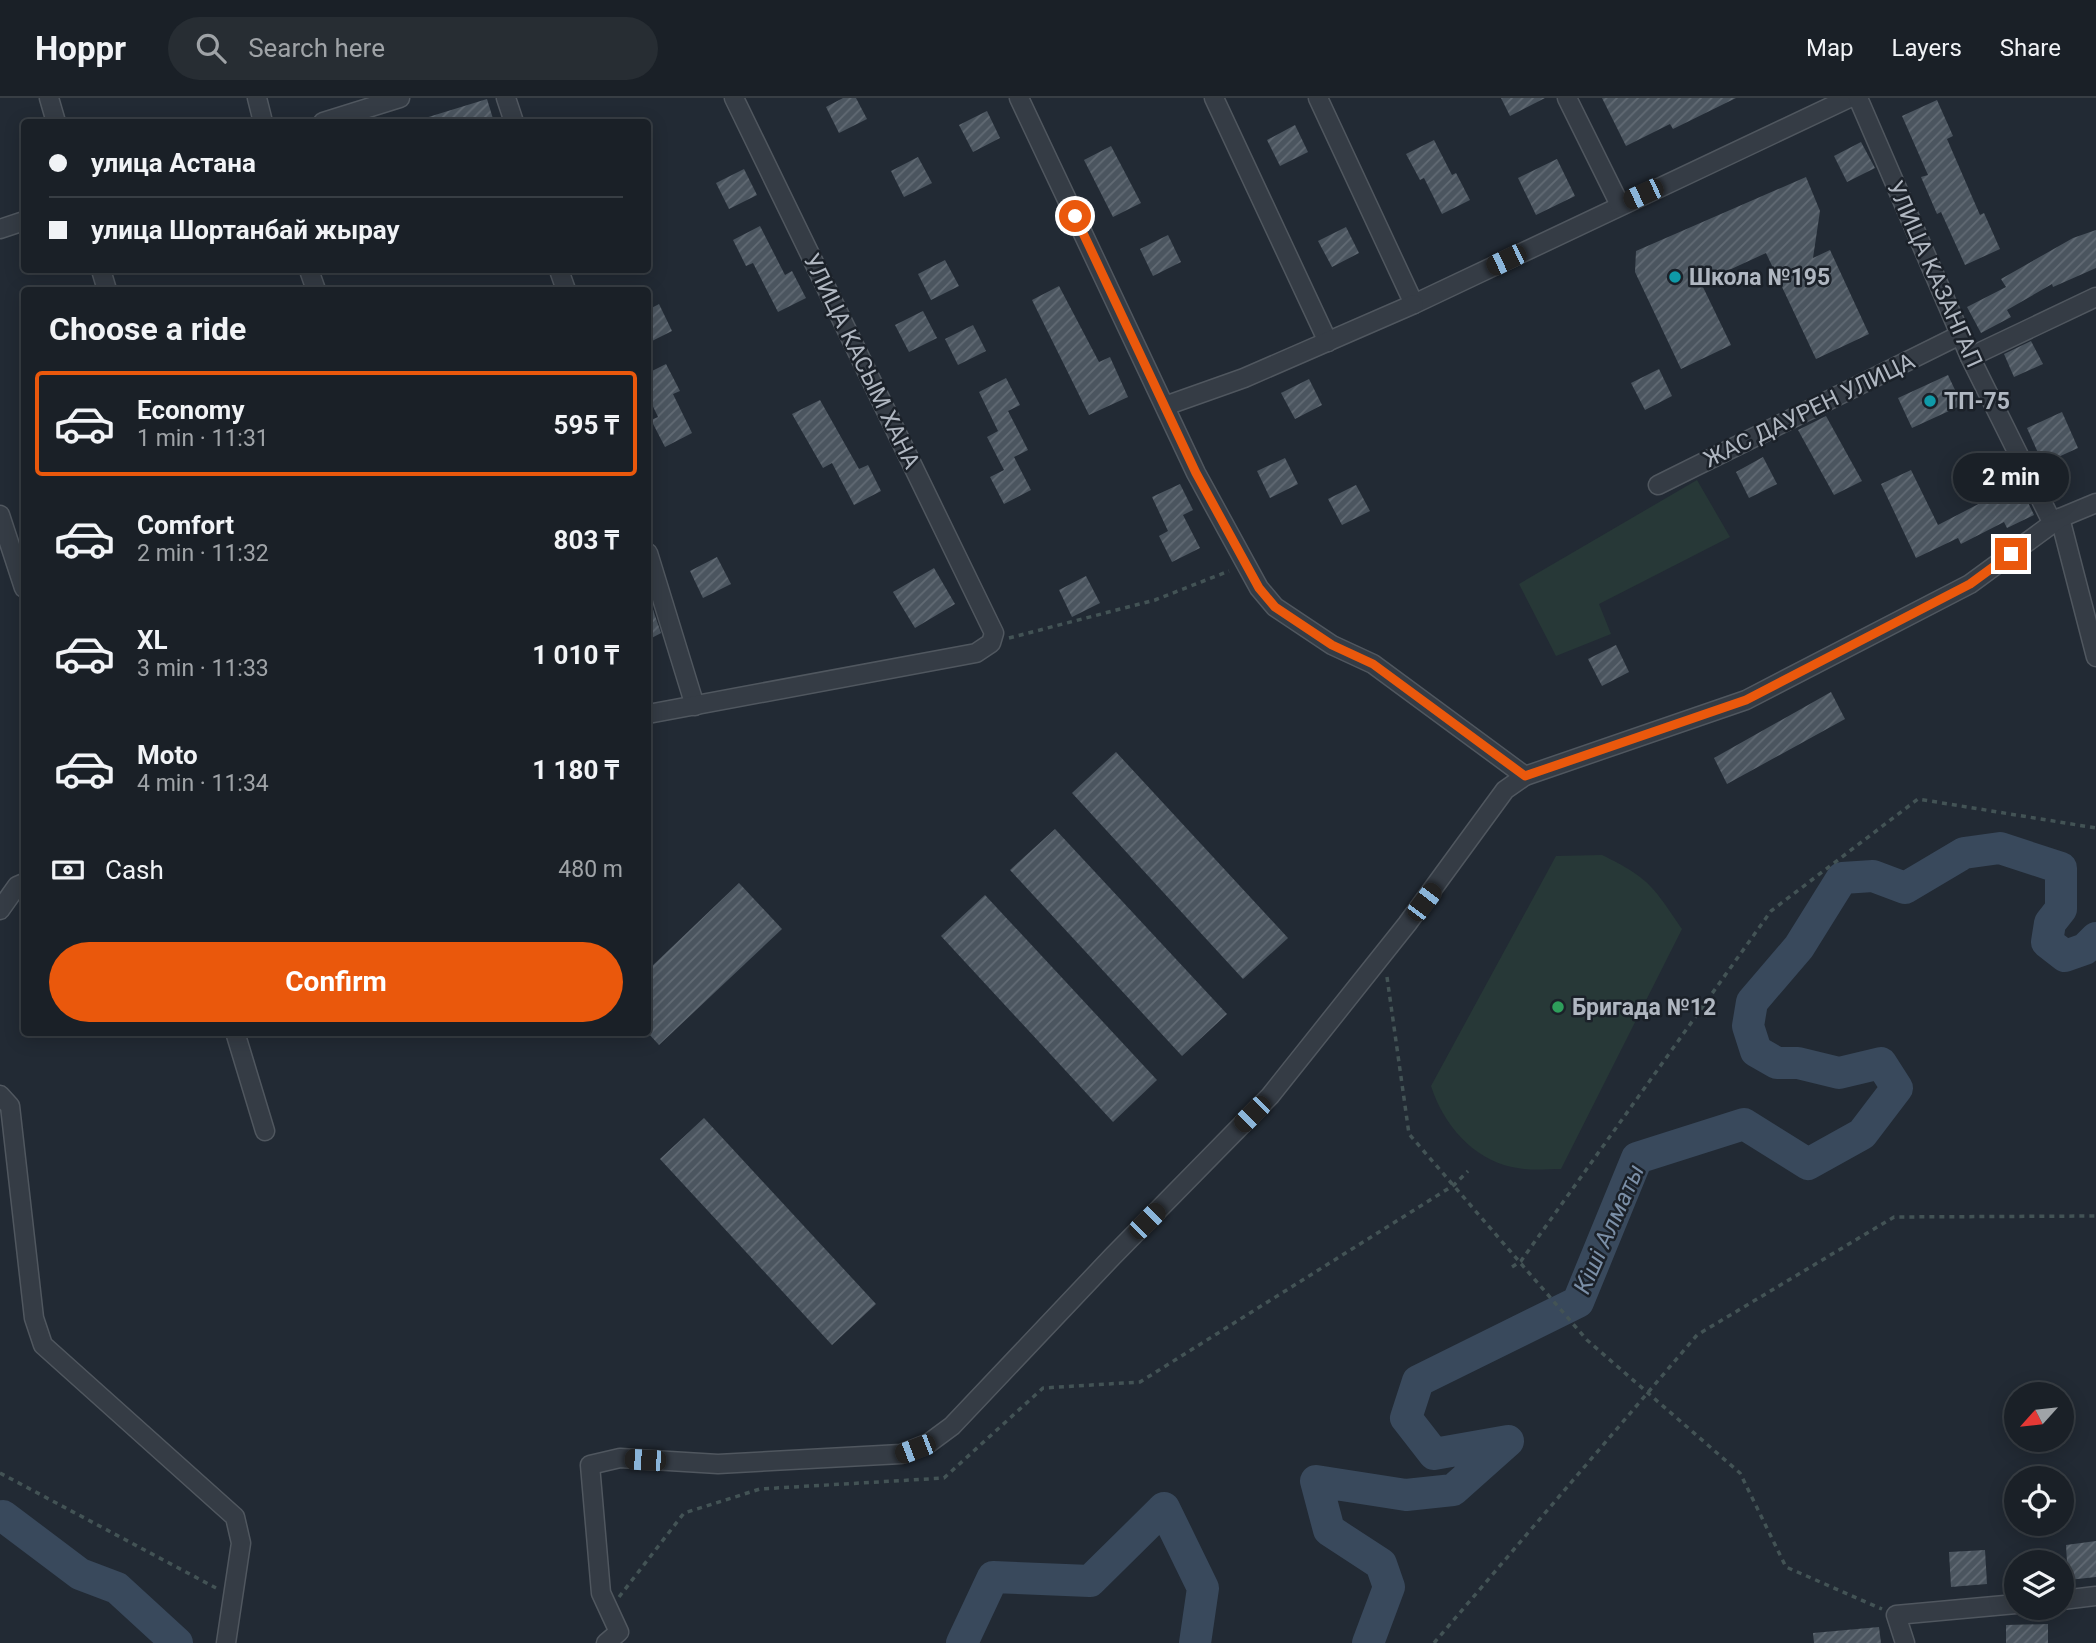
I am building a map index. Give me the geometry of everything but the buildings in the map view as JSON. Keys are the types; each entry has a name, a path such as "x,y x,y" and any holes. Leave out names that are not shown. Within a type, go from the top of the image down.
{"street":[{"path":"49,98 55,119"},
{"path":"257,98 262,119"},
{"path":"333,119 400,98"},
{"path":"506,98 513,119"},
{"name":"УЛИЦА КАСЫМ ХАНА","path":"734,98 990,624 993,633 991,643"},
{"path":"1019,98 1196,473 1244,565 1275,607 1332,645 1373,664 1525,776"},
{"path":"1214,98 1328,342"},
{"path":"1318,98 1414,304"},
{"path":"1567,98 1620,205"},
{"path":"1165,406 1244,378 1414,304 1849,98"},
{"name":"УЛИЦА КАЗАНГАП","path":"1858,98 1970,357 2056,521 2096,657"},
{"path":"0,229 21,222"},
{"path":"1970,357 2096,297"},
{"name":"ЖАС ДАУРЕН УЛИЦА","path":"1658,485 1960,335"},
{"path":"606,1643 619,1632 601,1593 590,1465 620,1458 718,1464 901,1454 929,1443 952,1426 1112,1256 1270,1096 1474,837 1505,790 1525,776 1746,700 1970,584 2056,521 2096,503"},
{"path":"0,516 21,579"},
{"path":"651,563 695,706"},
{"path":"651,713 976,653 991,643"},
{"path":"0,910 21,884"},
{"path":"235,1036 265,1131"},
{"path":"0,1094 10,1106 34,1318 43,1345 235,1517 241,1543 226,1643"},
{"path":"2074,1599 2096,1597"},
{"path":"1905,1643 1896,1615 2004,1605"}],"path":[{"path":"991,643 1155,600 1244,565"},
{"path":"1512,1267 1521,1261 1771,911 1918,799 2096,828"},
{"path":"1383,954 1409,1134 1587,1340 1740,1473 1786,1567 1896,1615"},
{"path":"609,1610 684,1513 760,1489 944,1478 1044,1388 1140,1382 1454,1185 1468,1171"},
{"path":"1434,1643 1697,1335 1894,1217 2096,1216"},
{"path":"0,1473 233,1597"}],"shaded area":[{"path":"1697,480 1730,537 1599,604 1611,634 1556,656 1519,584"},
{"name":"Бригада №12","path":"1602,855 1649,884 1682,929 1561,1169 1524,1169 1498,1163 1472,1148 1461,1138 1443,1114 1431,1086 1556,856"}],"waterway":[{"name":"Кіші Алматы","path":"1368,1643 1389,1587 1381,1564 1329,1530 1316,1481 1406,1495 1453,1490 1508,1441 1434,1454 1406,1418 1418,1381 1578,1302 1637,1158 1744,1124 1808,1164 1862,1134 1897,1088 1881,1063 1839,1073 1798,1063 1777,1063 1756,1051 1748,1026 1752,1002 1799,947 1842,878 1873,876 1905,888 1964,853 2000,848 2061,868 2061,909 2050,923 2047,942 2065,956 2085,949 2096,938"},
{"name":"Кіші Алматы","path":"962,1643 993,1577 1090,1581 1164,1508 1203,1588 1195,1643"},
{"name":"Кіші Алматы","path":"0,1517 3,1516 80,1574 117,1588 177,1643"}],"place":[{"name":"Школа №195","path":"1675,277"},
{"name":"ТП-75","path":"1930,401"},
{"name":"Бригада №12","path":"1558,1007"}],"route":[{"path":"1075,216 1196,473 1244,565 1259,588 1275,607 1332,645 1373,664 1525,776 1746,700 1970,584 2011,554"}]}
